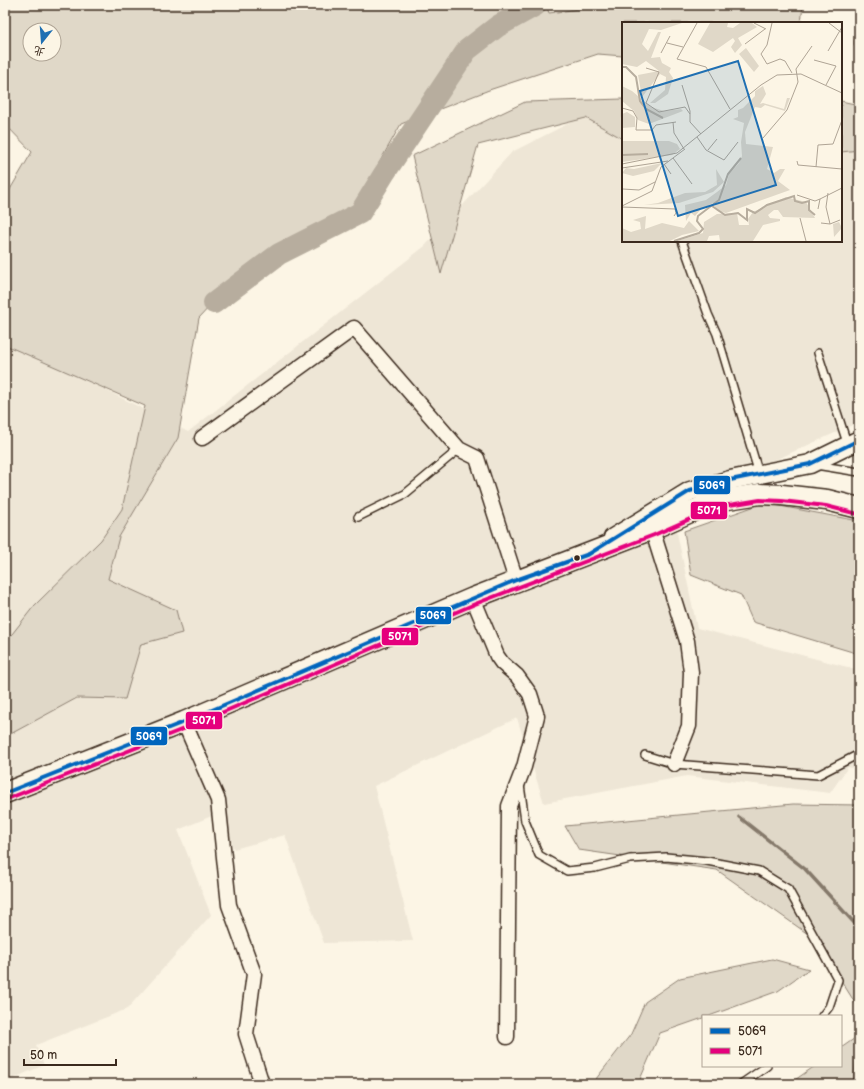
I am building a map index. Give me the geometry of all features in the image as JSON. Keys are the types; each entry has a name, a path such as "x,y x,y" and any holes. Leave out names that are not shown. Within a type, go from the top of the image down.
{"main road":[{"path":"5,793 184,722 516,580 589,554 651,522 715,500 760,494 782,495 827,500 859,508"}],"street":[{"path":"202,438 354,328 459,449 477,458 516,580"},
{"path":"674,764 689,726 691,672 687,641 651,522 690,491 730,480 810,464 854,443"},
{"path":"473,598 497,656 502,663 517,676 530,694 537,716 524,767 509,806 506,1037"},
{"path":"184,722 218,800 229,905 254,974 246,1034 262,1084"}],"lane":[{"path":"682,242 708,314 717,334 759,474"},
{"path":"818,353 854,443"},
{"path":"358,517 406,494 459,449"},
{"path":"810,464 859,472"},
{"path":"645,755 674,764 818,775 859,754"},
{"path":"519,781 525,821 539,855 567,871 595,868 630,859 666,857 707,861 759,871 788,889 838,980 829,1007 823,1015"},
{"path":"741,1084 766,1067"}],"shaded area":[{"path":"5,5 546,5 549,13 609,5 803,5 801,22 622,22 622,56 598,54 489,90 401,124 353,209 245,268 199,318 178,438 119,537 108,579 176,610 182,633 141,644 125,699 77,698 5,737 5,643 34,606 101,540 122,509 145,406 5,345 5,198 32,152 5,124"},
{"path":"622,99 622,138 586,118 478,145 441,274 412,156 525,102"},
{"path":"842,101 859,105 859,150 842,152"},
{"path":"593,111 622,138 622,242 842,242 842,152 859,148 859,422 753,470 668,490 697,628 859,670 859,770 848,767 830,793 687,776 544,803 517,718 374,786 413,941 324,943 285,835 234,849 219,813 178,830 211,915 127,1009 36,1045 44,1065 5,1082 5,338 188,432 425,246 512,152"},
{"path":"764,503 859,521 859,654 753,622 741,595 691,575 684,531"},
{"path":"793,804 859,805 859,1009 815,939 717,870 579,850 565,826"},
{"path":"772,959 809,969 778,991 712,1015 702,1015 702,1018 660,1033 638,1084 592,1084 631,1034 645,1002 680,978"},
{"path":"858,1036 853,1084 789,1084 814,1067 842,1067 842,1047"}],"waterway":[{"path":"214,303 279,254 360,213 384,174 467,50 498,26 536,5"},
{"path":"739,817 805,869 858,927 859,930"}],"transit line":[{"name":"5069","path":"5,793 184,722 516,580 589,554 690,491 730,480 810,464 859,440"},
{"name":"5071","path":"7,799 186,728 475,604 654,535 717,507 760,500 782,501 826,506 858,514"}]}
